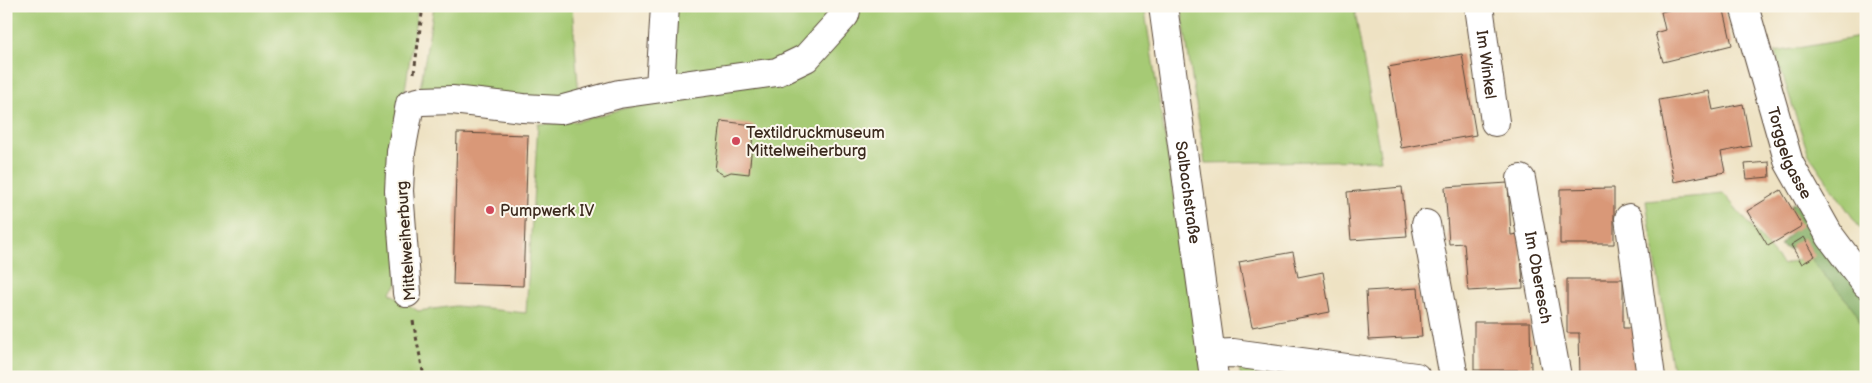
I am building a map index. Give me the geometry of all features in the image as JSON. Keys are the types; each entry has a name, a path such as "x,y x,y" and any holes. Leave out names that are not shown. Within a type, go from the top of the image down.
{"street":[{"path":"660,87 665,6"},
{"path":"410,104 422,101 452,100 560,110 619,94 777,72 806,58 845,15 847,6"},
{"name":"Salbachstraße","path":"1163,6 1212,365"},
{"name":"Im Winkel","path":"1479,6 1495,122"},
{"name":"Torggelgasse","path":"1744,6 1789,163 1830,236 1866,284"},
{"name":"Mittelweiherburg","path":"407,293 399,190 401,152 410,104"},
{"name":"Im Oberesch","path":"1521,179 1556,377"},
{"path":"1629,218 1651,377"},
{"path":"1426,224 1454,377"},
{"path":"1212,365 1233,353 1416,377"}],"path":[{"path":"410,104 423,6"},
{"name":"Mittelweiherburg","path":"407,293 424,377"}],"green space":[{"path":"6,6 418,6 402,109 397,284 390,293 418,311 456,306 526,313 538,124 579,121 662,98 674,6 1144,6 1203,377 6,377"},
{"path":"434,6 572,6 579,98 419,95"},
{"path":"1181,6 1354,6 1381,160 1205,163"},
{"path":"1866,36 1866,237 1808,153 1775,52"},
{"path":"1724,194 1783,265 1823,250 1866,304 1866,377 1674,377 1646,201"},
{"path":"1792,203 1826,215 1866,291 1866,335 1855,311 1813,262 1802,243 1788,249 1780,245 1798,225 1791,214"},
{"path":"1239,368 1334,377 1241,377"}],"building":[{"path":"1684,6 1723,6 1732,45 1663,62 1655,33 1665,30 1661,12"},
{"path":"1462,54 1476,135 1401,148 1388,67"},
{"path":"1709,91 1713,110 1743,104 1751,146 1721,152 1725,172 1674,182 1659,100"},
{"name":"Textildruckmuseum Mittelweiherburg","path":"721,121 754,125 749,174 731,172 724,175 715,170"},
{"name":"Pumpwerk IV","path":"457,133 528,135 523,286 453,284"},
{"path":"1769,162 1770,177 1747,179 1745,164"},
{"path":"1508,183 1511,235 1520,234 1523,288 1468,291 1464,243 1449,244 1445,187"},
{"path":"1402,187 1407,236 1351,240 1347,192"},
{"path":"1614,188 1614,244 1560,244 1560,189"},
{"path":"1781,190 1802,226 1768,246 1747,211"},
{"path":"1804,237 1815,256 1802,264 1791,245"},
{"path":"1293,252 1298,277 1323,272 1330,312 1252,327 1239,262"},
{"path":"1567,279 1623,279 1623,328 1636,328 1636,377 1580,377 1579,333 1567,333"},
{"path":"1418,288 1422,337 1369,340 1366,291"},
{"path":"1474,322 1530,322 1531,370 1474,370"}],"place":[{"name":"Textildruckmuseum Mittelweiherburg","path":"736,141"},
{"name":"Pumpwerk IV","path":"490,210"}]}
